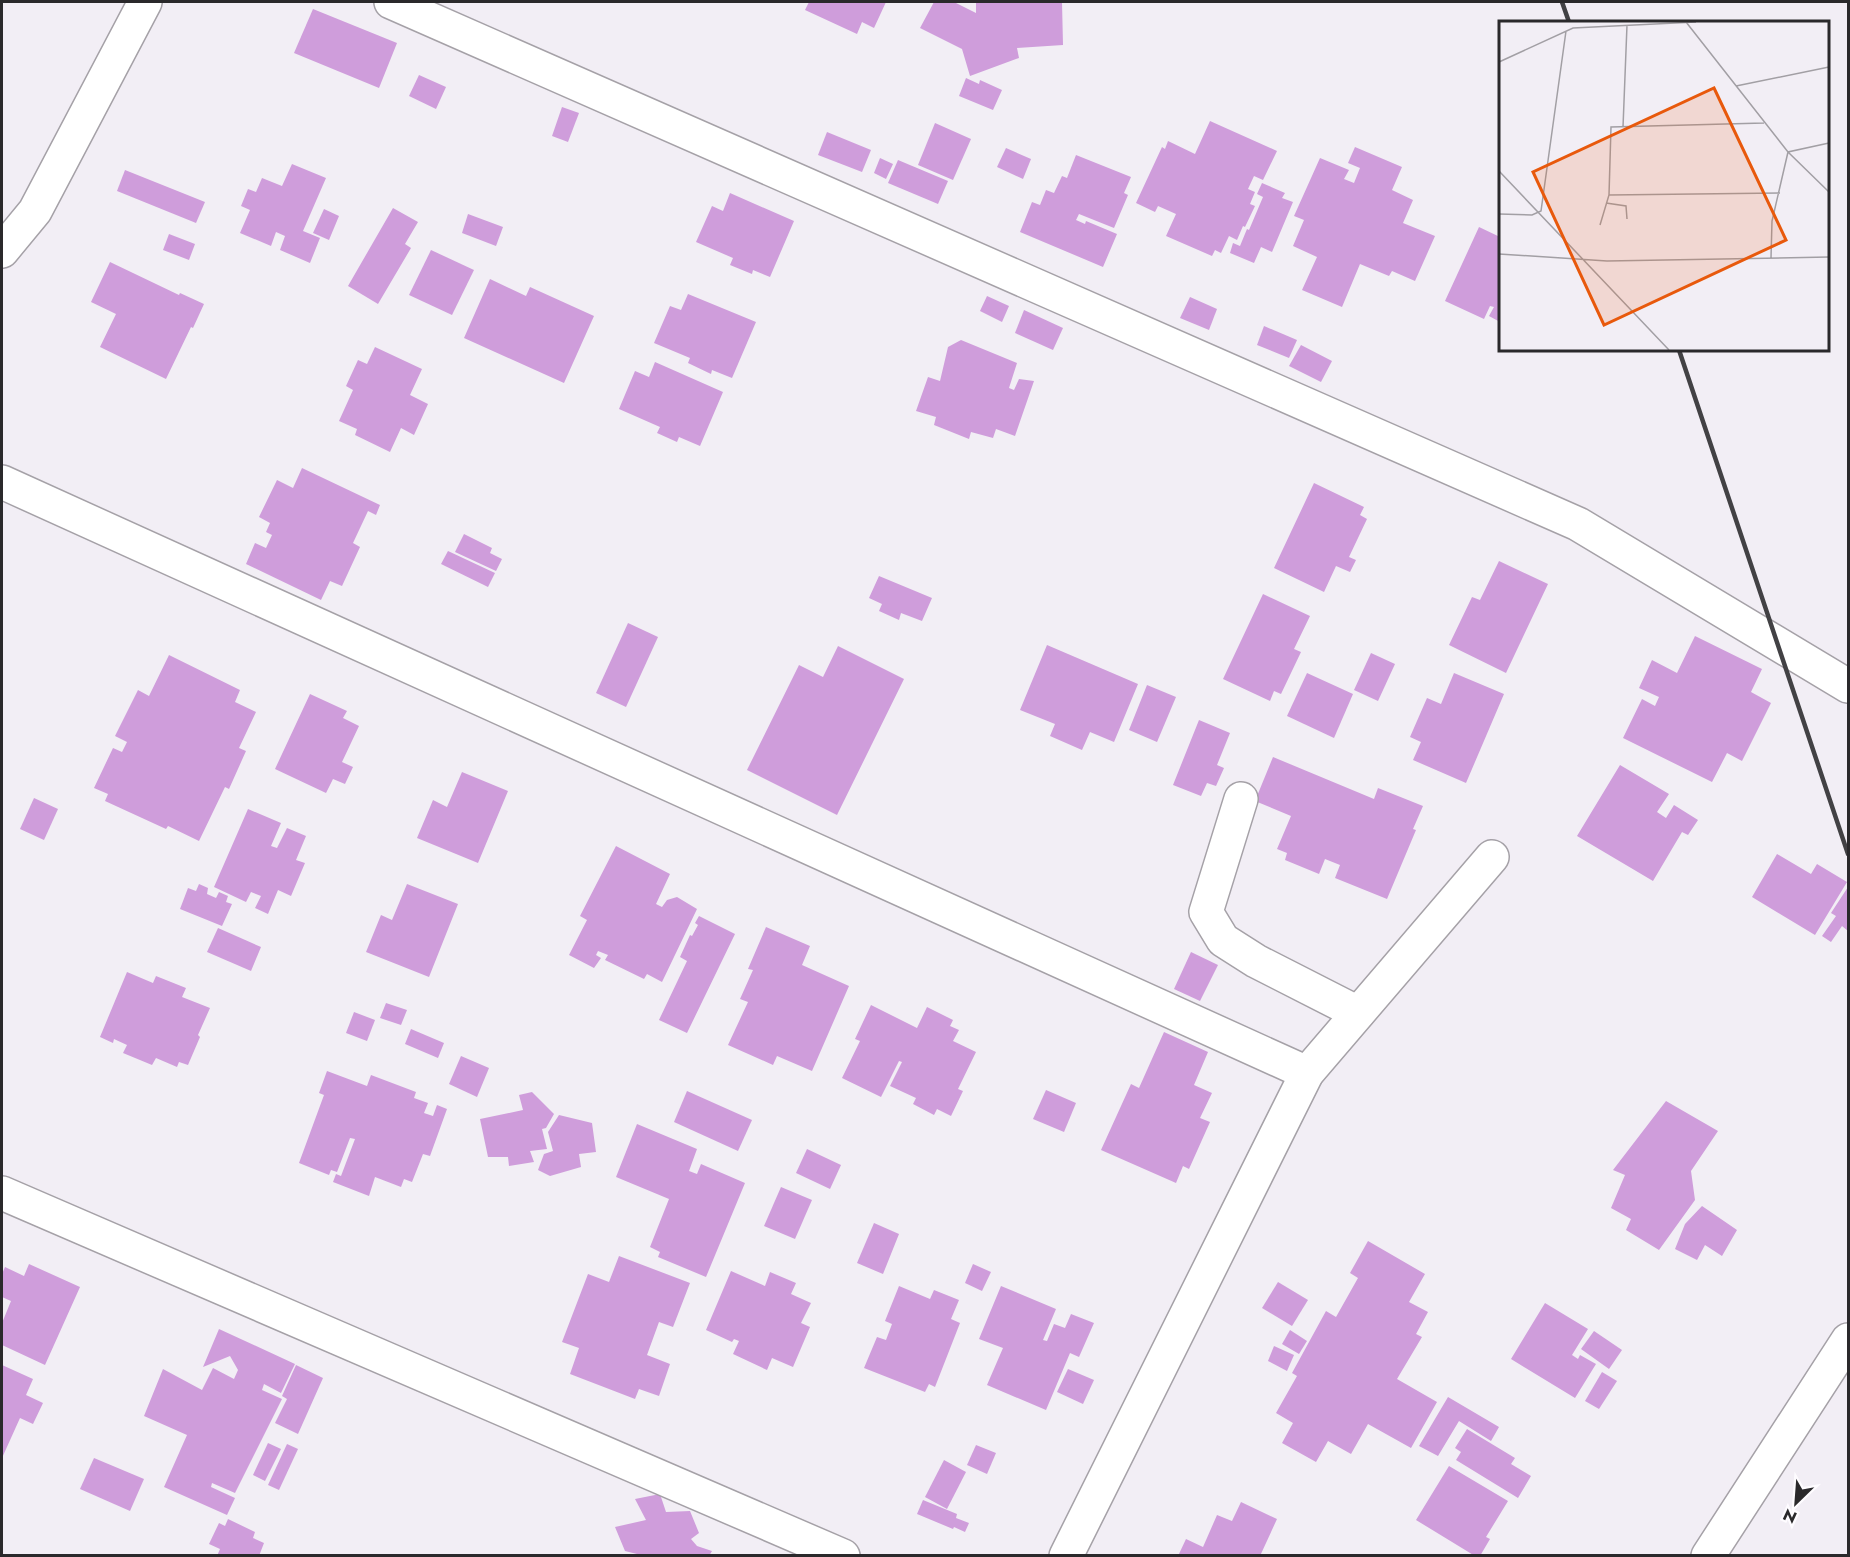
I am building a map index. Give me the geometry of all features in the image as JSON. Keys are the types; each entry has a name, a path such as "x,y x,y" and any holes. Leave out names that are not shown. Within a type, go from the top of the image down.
{"street":[{"path":"2,251 36,211 146,2"},
{"path":"391,2 1578,524 1848,686"},
{"path":"2,482 1307,1073"},
{"path":"1241,800 1206,912 1223,940 1256,961 1358,1013"},
{"path":"1066,1556 1307,1073 1492,857"},
{"path":"2,1193 843,1556"},
{"path":"1708,1556 1848,1340"}],"building":[{"path":"809,2 886,2 874,28 862,22 857,34 805,10"},
{"path":"934,2 954,2 976,13 976,2 1062,2 1063,45 1017,48 1019,58 970,76 962,49 920,28"},
{"path":"313,9 397,43 379,88 294,53"},
{"path":"419,75 446,87 436,109 409,96"},
{"path":"966,78 979,84 980,80 1002,90 993,110 959,96"},
{"path":"562,107 579,113 568,142 552,136"},
{"path":"1210,121 1277,151 1263,180 1254,176 1248,189 1255,192 1250,204 1255,206 1237,240 1229,236 1221,253 1215,250 1212,256 1166,236 1176,214 1158,206 1155,212 1136,203 1162,147 1165,149 1168,141 1195,154"},
{"path":"935,123 971,139 953,180 918,165"},
{"path":"827,132 871,150 862,172 818,155"},
{"path":"1355,147 1402,167 1392,190 1413,200 1403,223 1435,236 1415,281 1392,271 1389,276 1360,264 1342,307 1302,290 1317,257 1293,246 1304,220 1294,216 1320,158 1349,170 1344,179 1354,183 1360,168 1348,163"},
{"path":"1006,148 1031,159 1023,179 997,167"},
{"path":"1076,155 1131,177 1124,193 1128,195 1114,228 1079,214 1076,220 1085,224 1086,221 1117,234 1103,267 1020,232 1032,202 1040,205 1046,190 1054,193 1062,176 1067,178"},
{"path":"880,158 893,164 886,179 874,173"},
{"path":"898,160 948,181 938,204 888,183"},
{"path":"292,164 326,178 303,231 320,238 310,263 280,250 285,236 276,232 271,246 240,233 250,210 241,206 248,189 256,192 262,178 282,186"},
{"path":"125,170 205,202 196,223 117,191"},
{"path":"1262,183 1285,193 1282,198 1293,202 1272,252 1261,247 1254,263 1230,253 1233,243 1240,246 1247,229 1249,230 1263,197 1257,194"},
{"path":"730,193 794,221 770,277 753,270 752,274 730,265 733,258 696,242 712,206 723,211"},
{"path":"393,208 418,222 405,244 411,248 378,304 348,286"},
{"path":"324,209 339,216 329,240 313,233"},
{"path":"468,214 503,227 496,246 462,233"},
{"path":"1479,227 1499,237 1499,321 1489,316 1494,307 1490,306 1484,319 1445,301"},
{"path":"169,234 195,244 189,260 163,250"},
{"path":"431,250 474,270 452,315 409,295"},
{"path":"110,262 179,295 180,293 204,304 166,379 100,347 116,314 91,302"},
{"path":"490,279 526,296 530,287 594,316 564,383 464,338"},
{"path":"688,294 756,322 732,378 712,370 711,374 688,363 690,358 654,343 670,306 681,310"},
{"path":"987,296 1009,306 1002,322 980,311"},
{"path":"1190,297 1217,309 1209,330 1180,318"},
{"path":"1024,310 1063,328 1053,350 1015,333"},
{"path":"1264,326 1297,340 1289,358 1257,345"},
{"path":"961,340 1017,363 1009,388 1014,390 1019,379 1034,381 1015,436 996,429 993,438 971,432 969,439 934,425 936,417 916,411 928,377 940,381 948,347"},
{"path":"1301,345 1332,361 1321,382 1289,366"},
{"path":"375,347 422,369 410,395 428,404 414,435 401,428 390,452 355,435 357,429 339,421 353,390 346,386 358,360 367,364"},
{"path":"655,362 723,392 700,446 679,437 677,442 657,433 660,427 619,409 635,371 649,377"},
{"path":"302,468 380,505 376,515 368,511 353,543 360,547 342,586 330,581 321,600 246,564 255,543 266,548 272,535 266,532 270,523 259,517 277,480 293,488"},
{"path":"1314,483 1364,507 1360,515 1367,519 1349,557 1356,560 1350,572 1336,566 1324,592 1274,568"},
{"path":"464,534 492,548 490,553 502,559 496,571 455,552"},
{"path":"448,551 495,573 488,587 441,564"},
{"path":"1499,561 1548,584 1506,673 1449,645 1472,597 1480,600"},
{"path":"879,576 932,598 922,621 901,613 899,620 879,611 882,604 869,598"},
{"path":"1263,594 1310,616 1294,649 1301,652 1281,694 1274,691 1270,701 1223,679"},
{"path":"628,623 658,637 626,707 596,693"},
{"path":"1695,636 1762,669 1751,692 1771,703 1742,761 1727,753 1712,782 1623,738 1642,699 1655,706 1659,697 1639,688 1652,660 1677,673"},
{"path":"1047,645 1138,684 1114,742 1090,732 1082,750 1050,736 1055,724 1020,710"},
{"path":"838,646 904,679 837,815 747,770 799,665 823,677"},
{"path":"1371,653 1395,664 1378,701 1354,690"},
{"path":"169,655 240,690 235,702 256,712 239,748 246,751 229,789 225,787 199,841 168,826 166,829 105,801 108,794 94,788 113,748 122,752 127,742 115,736 138,690 149,696"},
{"path":"1307,673 1353,694 1334,738 1287,716"},
{"path":"1454,673 1504,694 1466,783 1413,760 1421,742 1410,737 1427,698 1441,704"},
{"path":"1147,685 1176,697 1157,742 1129,730"},
{"path":"310,694 347,711 343,718 359,726 342,762 353,767 345,784 333,779 326,793 275,769"},
{"path":"1199,720 1230,733 1217,765 1224,768 1216,786 1207,783 1201,796 1173,785"},
{"path":"1273,757 1374,799 1378,788 1423,806 1413,829 1416,830 1387,899 1335,878 1340,865 1325,859 1319,874 1285,860 1287,853 1277,849 1291,816 1255,801"},
{"path":"1620,765 1669,794 1657,812 1666,818 1674,805 1698,820 1688,835 1682,832 1653,881 1577,836"},
{"path":"462,772 508,791 478,863 417,838 433,800 447,807"},
{"path":"34,798 58,809 44,840 20,829"},
{"path":"248,809 281,823 271,846 277,848 287,828 306,836 296,860 305,863 291,896 278,890 268,914 255,908 261,896 251,892 246,902 214,887"},
{"path":"616,846 670,874 656,904 662,907 667,900 677,897 697,909 662,982 647,974 644,979 605,960 608,955 598,951 596,955 601,958 594,968 569,955 587,920 580,916"},
{"path":"1777,854 1811,874 1817,864 1847,882 1815,935 1752,897"},
{"path":"199,884 208,888 207,894 216,898 219,892 228,896 226,902 232,904 222,926 180,909 188,888 196,891"},
{"path":"407,884 458,904 429,977 366,952 381,915 392,920"},
{"path":"1848,887 1848,931 1842,926 1831,942 1822,936 1836,916 1831,913"},
{"path":"699,916 735,934 687,1033 659,1020 687,961 680,957 690,935 692,936 698,925 695,923"},
{"path":"766,927 810,946 802,965 849,986 812,1071 777,1056 773,1065 728,1045 748,1002 740,999 753,970 748,969"},
{"path":"218,928 261,947 251,971 207,952"},
{"path":"1191,952 1218,965 1200,1001 1174,989"},
{"path":"127,972 153,983 156,976 186,988 182,997 210,1008 188,1065 179,1062 177,1067 156,1058 152,1065 123,1053 127,1045 114,1039 113,1043 100,1037"},
{"path":"386,1003 407,1010 401,1025 380,1018"},
{"path":"871,1005 917,1028 927,1007 953,1020 950,1026 959,1030 953,1041 976,1052 958,1089 963,1091 951,1116 937,1109 934,1115 913,1104 916,1098 890,1086 902,1062 899,1061 881,1097 842,1078 860,1041 855,1039"},
{"path":"354,1012 375,1020 367,1041 346,1033"},
{"path":"411,1029 444,1043 438,1058 405,1044"},
{"path":"1164,1032 1208,1052 1194,1085 1212,1093 1200,1118 1210,1122 1189,1169 1183,1166 1176,1183 1101,1150 1131,1084 1139,1088"},
{"path":"461,1056 489,1068 477,1097 449,1084"},
{"path":"327,1071 367,1086 371,1075 416,1092 414,1098 428,1103 424,1113 433,1116 437,1105 447,1109 430,1156 423,1154 412,1182 404,1179 401,1187 375,1177 369,1196 333,1182 336,1174 341,1176 355,1139 350,1138 337,1172 331,1170 329,1175 299,1163 324,1095 319,1093"},
{"path":"1046,1090 1076,1103 1064,1132 1033,1119"},
{"path":"687,1091 752,1120 738,1151 674,1122"},
{"path":"532,1092 554,1114 546,1128 542,1129 547,1149 530,1151 534,1162 509,1166 508,1157 488,1157 480,1119 523,1110 519,1095"},
{"path":"1666,1101 1718,1131 1691,1171 1695,1200 1659,1250 1626,1230 1631,1219 1611,1208 1625,1175 1613,1170"},
{"path":"559,1115 592,1123 596,1152 579,1154 581,1167 550,1176 538,1170 544,1154 553,1151 548,1132"},
{"path":"637,1124 697,1149 689,1171 697,1174 701,1164 745,1183 706,1277 658,1257 660,1252 650,1247 669,1199 616,1177"},
{"path":"807,1149 841,1165 830,1189 796,1173"},
{"path":"781,1187 812,1200 795,1239 764,1226"},
{"path":"1702,1206 1737,1230 1722,1256 1705,1245 1697,1260 1675,1249 1685,1224"},
{"path":"874,1223 899,1234 883,1274 857,1263"},
{"path":"1368,1241 1425,1274 1409,1302 1428,1312 1416,1334 1422,1337 1397,1379 1437,1402 1411,1448 1368,1424 1351,1454 1328,1441 1316,1462 1282,1443 1293,1423 1276,1413 1297,1376 1292,1373 1326,1311 1336,1317 1358,1278 1350,1273"},
{"path":"619,1256 690,1283 673,1327 659,1322 647,1355 670,1364 659,1396 639,1389 635,1399 570,1374 579,1348 562,1342 588,1274 609,1282"},
{"path":"29,1264 80,1287 45,1365 2,1345 2,1323 11,1301 2,1297 2,1274 5,1267 24,1276"},
{"path":"973,1264 991,1272 982,1291 965,1283"},
{"path":"731,1271 765,1286 770,1272 796,1283 791,1294 811,1303 801,1323 810,1327 793,1367 772,1358 767,1370 733,1354 739,1341 734,1339 732,1342 706,1330"},
{"path":"1278,1282 1308,1300 1292,1326 1262,1308"},
{"path":"899,1286 930,1299 934,1290 959,1300 951,1319 960,1323 935,1387 929,1384 925,1392 864,1368 877,1337 886,1340 892,1324 885,1321"},
{"path":"1001,1286 1056,1309 1043,1340 1047,1341 1054,1324 1065,1328 1071,1314 1094,1323 1079,1357 1070,1353 1046,1410 987,1385 1003,1348 979,1339"},
{"path":"1545,1303 1588,1329 1572,1355 1578,1359 1580,1355 1596,1364 1575,1398 1511,1359"},
{"path":"219,1329 295,1364 281,1393 264,1384 262,1390 282,1399 235,1493 212,1483 211,1487 235,1498 227,1515 164,1487 187,1435 144,1416 163,1369 202,1390 213,1368 234,1379 238,1370 230,1356 203,1367"},
{"path":"1290,1330 1307,1341 1299,1354 1282,1344"},
{"path":"1594,1331 1622,1350 1609,1369 1581,1349"},
{"path":"1274,1346 1294,1355 1287,1371 1268,1361"},
{"path":"2,1365 33,1379 26,1395 43,1403 33,1424 20,1418 2,1458"},
{"path":"296,1365 323,1378 298,1434 275,1423 287,1399 282,1396"},
{"path":"1068,1369 1094,1380 1083,1404 1057,1392"},
{"path":"1602,1372 1617,1381 1599,1409 1585,1401"},
{"path":"1448,1397 1499,1427 1491,1441 1459,1421 1438,1456 1419,1446"},
{"path":"1467,1429 1515,1458 1511,1464 1531,1476 1518,1498 1456,1460 1461,1452 1455,1448"},
{"path":"268,1443 281,1449 265,1481 253,1475"},
{"path":"287,1444 298,1449 279,1490 268,1485"},
{"path":"976,1445 996,1453 987,1474 967,1465"},
{"path":"94,1458 144,1479 130,1511 80,1489"},
{"path":"944,1460 966,1472 947,1509 925,1497"},
{"path":"1449,1466 1508,1501 1486,1537 1490,1539 1480,1556 1475,1556 1416,1520"},
{"path":"660,1494 666,1512 690,1511 699,1533 691,1539 697,1546 712,1551 709,1556 645,1556 625,1551 615,1527 646,1520 635,1499"},
{"path":"923,1500 957,1514 956,1518 969,1523 965,1532 917,1514"},
{"path":"1241,1502 1277,1519 1260,1556 1178,1556 1186,1539 1203,1547 1217,1515 1232,1521"},
{"path":"228,1519 255,1532 253,1538 264,1543 259,1556 217,1556 220,1549 209,1544 219,1523 225,1526"}],"railway":[{"path":"1562,2 1569,21"},
{"path":"1679,351 1848,854"}]}
